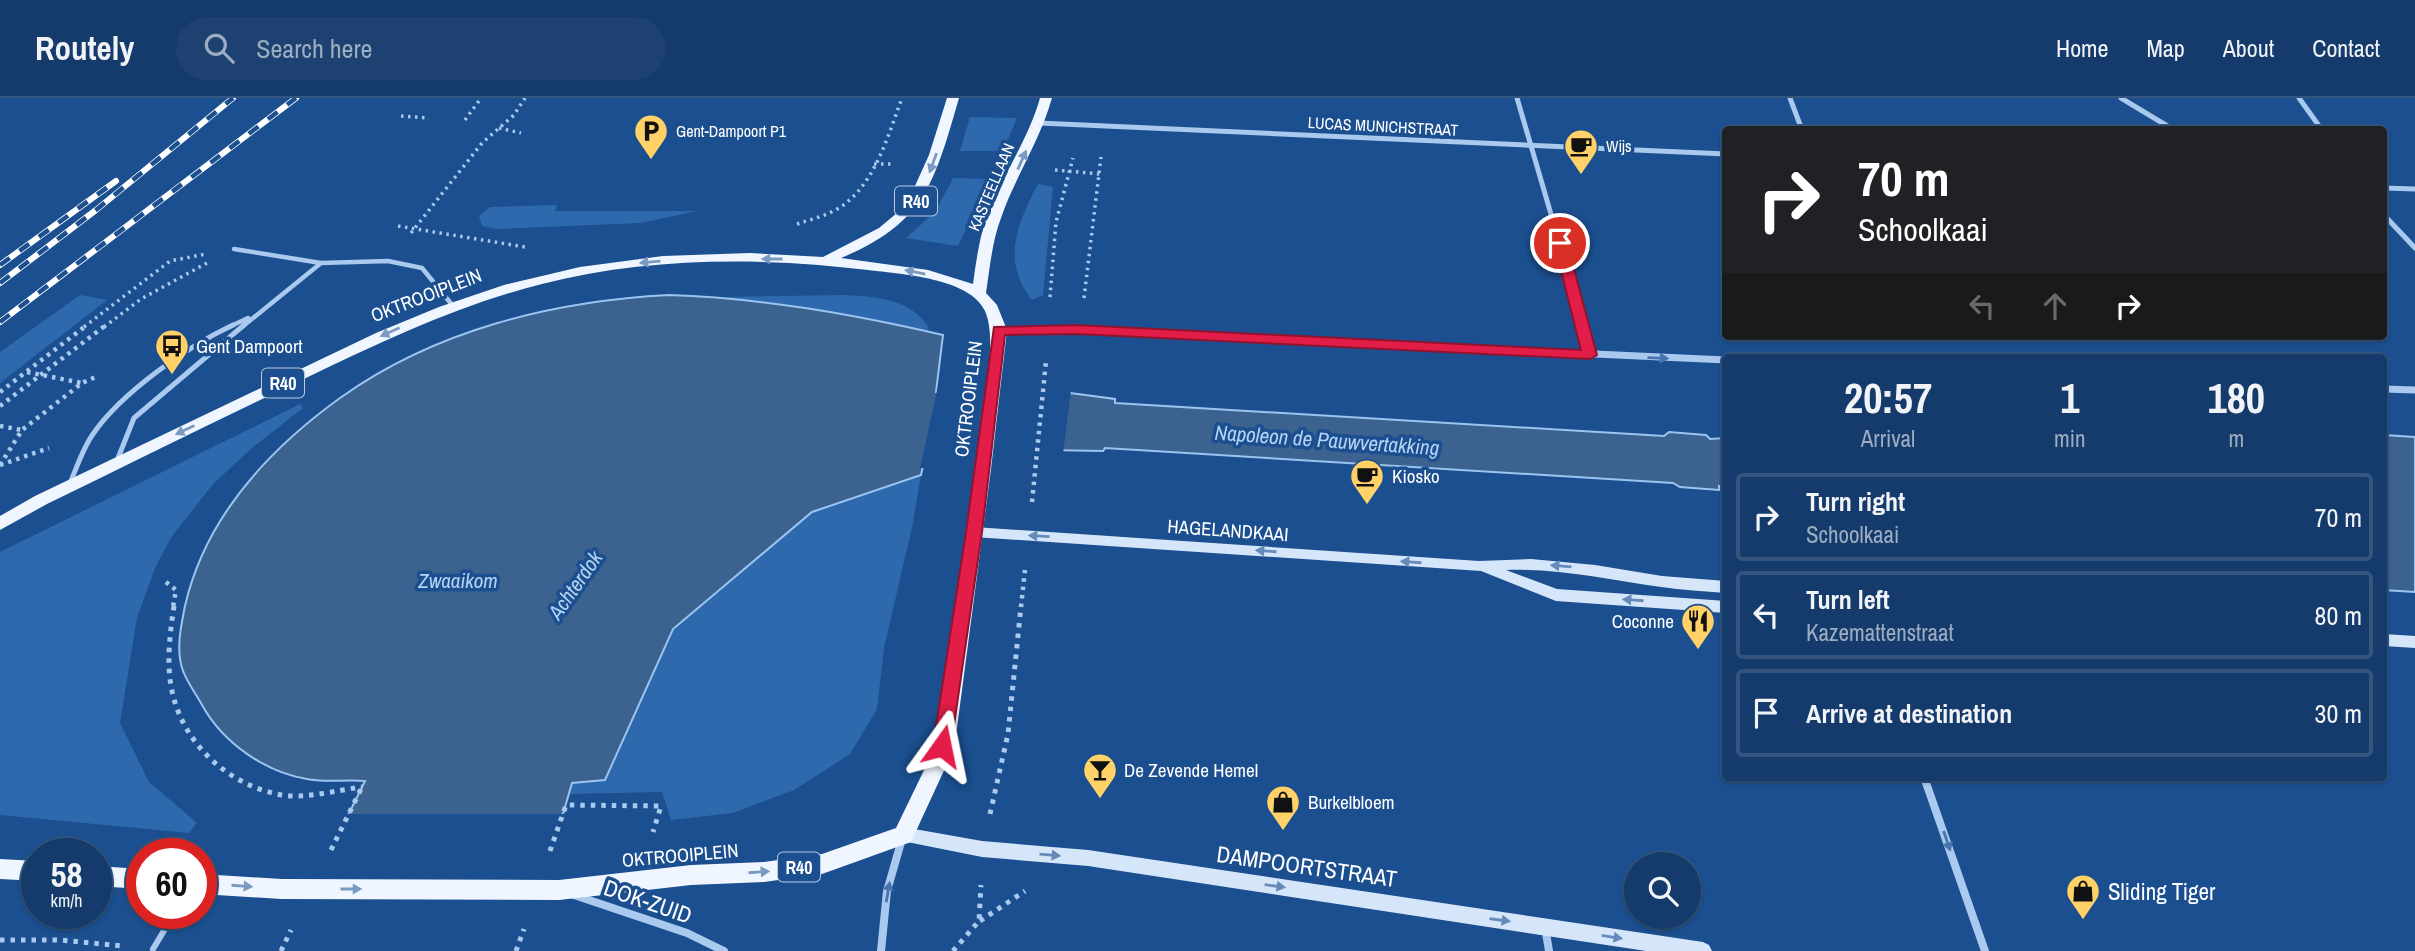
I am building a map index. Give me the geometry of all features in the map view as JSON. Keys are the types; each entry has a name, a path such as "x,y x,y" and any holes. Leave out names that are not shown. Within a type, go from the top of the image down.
{"main road":[{"name":"R40","path":"825,259 877,237 902,217 920,196 934,164 953,98"},
{"name":"KASTEELLAAN","path":"979,294 985,248 994,217 1039,122 1046,98"},
{"name":"OKTROOIPLEIN","path":"0,524 69,486 374,339 453,306 544,278 654,261 825,259 917,272 948,280 979,294 993,311 999,330 996,368 947,728 937,764 903,835 822,864 764,872 691,875 559,890 282,889 217,885"},
{"path":"0,510 41,500"},
{"path":"0,869 21,870"}],"street":[{"path":"1517,98 1583,320 1590,355"},
{"path":"1790,98 1800,126"},
{"path":"2121,98 2167,126"},
{"path":"2299,98 2319,126"},
{"name":"LUCAS MUNICHSTRAAT","path":"1039,122 1722,154"},
{"path":"2387,188 2415,189"},
{"path":"2387,218 2415,248"},
{"path":"999,330 1050,330 1722,360"},
{"path":"2387,389 2415,390"},
{"name":"HAGELANDKAAI","path":"974,532 1479,566 1531,564 1595,569 1662,582 1722,587"},
{"name":"HAGELANDKAAI","path":"1479,566 1556,595 1722,607"},
{"path":"2387,640 2415,642"},
{"path":"1925,781 1985,951"},
{"path":"881,951 887,891 903,835"},
{"name":"DAMPOORTSTRAAT","path":"903,835 982,849 1087,858 1703,951"},
{"name":"DOK-ZUID","path":"559,890 687,933 724,951"},
{"path":"1545,926 1549,951"}],"lane":[{"path":"234,249 321,263 388,261 422,268 453,306"},
{"path":"116,463 134,418 321,263"},
{"path":"69,486 93,434 126,398 199,341 257,314"},
{"path":"153,949 165,929"}],"path":[{"path":"465,120 481,98"},
{"path":"388,261 482,143 514,115 525,98"},
{"path":"795,225 841,206 860,189 874,164 902,98"},
{"path":"401,116 429,118"},
{"path":"498,128 521,132"},
{"path":"1050,330 1056,222 1070,172 1100,174 1084,299"},
{"path":"398,226 527,247"},
{"path":"0,392 170,261 234,249"},
{"path":"0,406 141,299 234,249"},
{"path":"953,951 979,921 982,849 1008,734 1046,368"},
{"path":"0,465 22,430 82,383 105,370"},
{"path":"27,372 91,385"},
{"path":"0,426 22,430"},
{"path":"166,582 176,590 170,627 172,692 190,737 222,771 257,788 285,796 362,787"},
{"path":"566,805 661,806 653,832"},
{"path":"0,940 60,940 153,949"}],"shaded area":[{"path":"970,117 1017,118 1003,151 960,151"},
{"path":"953,178 989,179 958,246 906,238 935,212"},
{"path":"1038,184 1053,187 1043,295 1032,300 1017,271 1015,242"},
{"path":"557,205 555,211 698,211 640,223 496,229 482,226 479,216 490,207"},
{"path":"80,295 107,300 0,383 0,352"},
{"path":"722,297 871,297 904,305 922,318 929,328 926,331 824,311"},
{"path":"300,404 303,408 252,448 214,483 172,536 155,568 137,618 120,723 149,782 197,823 189,833 0,815 0,552"},
{"path":"921,475 913,523 884,648 877,709 850,754 794,790 733,813 671,820 662,792 569,794 572,783 605,780 673,629 812,512"}],"water":[{"name":"Zwaaikom","path":"669,295 807,308 943,335 936,392 1070,393 1115,399 1115,403 1664,436 1669,432 1706,435 1710,439 1722,438 1722,486 1719,486 1719,490 1680,487 1673,483 1105,448 1103,451 927,448 921,475 812,512 673,629 605,780 572,783 563,814 281,951 365,781 321,781 276,770 247,754 221,732 211,719 189,683 179,653 185,606 194,574 208,544 243,488 265,463 313,418 377,374 455,337 497,323 539,312 625,298"},
{"path":"2387,435 2415,437 2415,592 2387,590"}],"pier":[{"path":"941,372 939,389 1071,390 1063,454 929,451 926,468 920,468"},
{"path":"345,814 567,814 520,951 278,951"}],"railway":[{"path":"0,283 96,210 233,98"},
{"path":"0,322 296,98"},
{"path":"0,265 116,181"}],"place":[{"name":"Gent-Dampoort P1","path":"651,161"},
{"name":"Wijs","path":"1581,176"},
{"name":"Gent Dampoort","path":"172,376"},
{"name":"Kiosko","path":"1367,506"},
{"name":"Coconne","path":"1698,651"},
{"name":"De Zevende Hemel","path":"1100,800"},
{"name":"Burkelbloem","path":"1283,832"},
{"name":"Sliding Tiger","path":"2083,921"}],"route":[{"path":"942,746 947,728 974,532 999,330 1077,330 1590,355 1583,320 1560,243"}],"water label":[{"name":"Napoleon de Pauwvertakking","path":"1327,440"},
{"name":"Achterdok","path":"575,585"}]}
